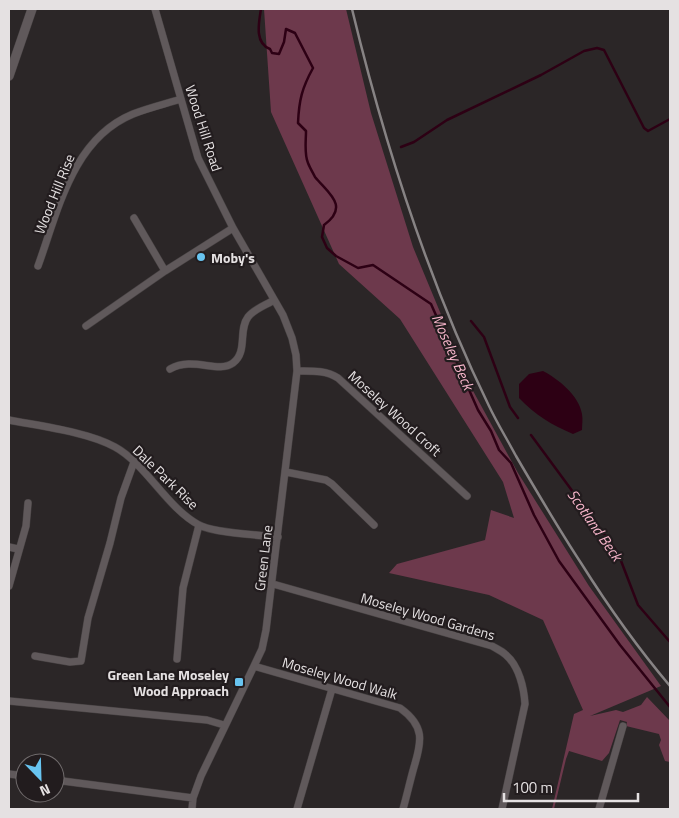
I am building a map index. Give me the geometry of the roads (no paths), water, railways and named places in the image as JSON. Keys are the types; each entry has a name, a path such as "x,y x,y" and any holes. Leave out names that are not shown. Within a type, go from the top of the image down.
{"street":[{"path":"9,76 32,9"},
{"name":"Wood Hill Road","path":"155,9 200,164 233,228 274,300"},
{"name":"Wood Hill Rise","path":"38,266 66,189 85,151 107,130 132,114 181,98"},
{"path":"134,218 165,271"},
{"path":"86,326 165,271 233,228"},
{"path":"170,369 178,364 186,363 224,367 231,364 240,353 245,322 248,317 274,300"},
{"name":"Green Lane","path":"192,809 193,798 201,776 262,649 266,630 286,472 296,371 296,355 292,338 274,300"},
{"name":"Moseley Wood Croft","path":"296,371 324,372 338,378 467,496"},
{"name":"Dale Park Rise","path":"9,420 96,439 117,448 134,462 172,503 199,525 210,529 278,537"},
{"path":"35,656 70,662 82,661 88,618 121,498 134,462"},
{"path":"286,472 326,480 374,525"},
{"path":"9,586 26,526 28,503"},
{"path":"177,659 184,588 199,525"},
{"path":"9,547 18,549"},
{"name":"Moseley Wood Gardens","path":"272,584 492,646 507,655 516,668 521,681 525,704 502,809"},
{"name":"Moseley Wood Walk","path":"254,666 400,708 410,715 420,736 420,748 403,809"},
{"path":"297,809 332,689"},
{"path":"9,701 207,720 224,726"},
{"path":"599,809 623,726"},
{"path":"65,781 193,798"}],"waterway":[{"name":"Moseley Beck","path":"261,9 259,32 265,46 272,53 279,54 284,42 286,29 295,33 313,68 302,94 298,123 306,131 306,152 309,165 315,177 334,200 336,206 332,218 324,225 322,237 327,248 336,256 358,268 373,265 431,304 478,410 491,431 499,450 511,463 534,515 559,561 620,645 670,707"},
{"path":"401,147 414,142 447,120 541,75 584,51 597,48 604,50 644,128 648,131 670,119"},
{"name":"Scotland Beck","path":"471,321 484,337 510,407 518,418"},
{"name":"Scotland Beck","path":"531,435 618,553 638,605 670,642"}],"railway":[{"path":"352,9 379,111 427,261 446,310 495,419 564,537 591,579 634,641 670,686"}],"place":[{"name":"Moby's","path":"201,257"},
{"name":"Green Lane Moseley Wood Approach","path":"239,682"}]}
